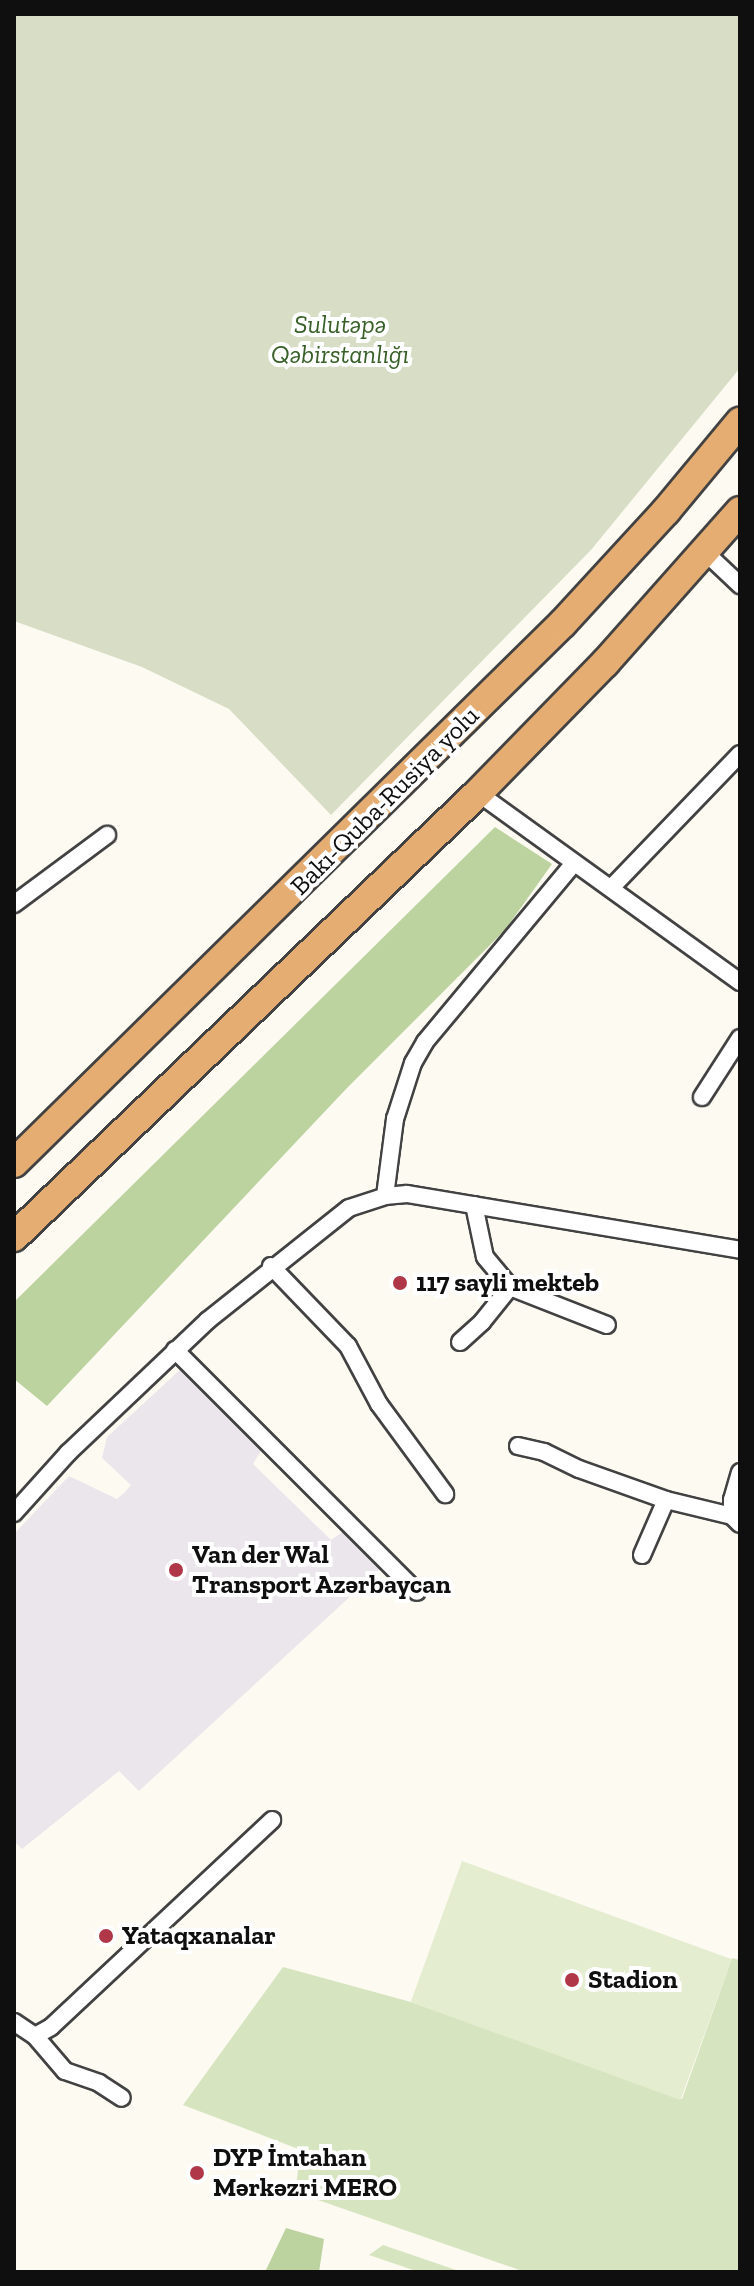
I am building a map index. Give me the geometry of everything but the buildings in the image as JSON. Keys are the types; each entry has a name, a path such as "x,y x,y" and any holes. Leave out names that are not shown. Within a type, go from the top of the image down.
{"highway":[{"name":"Bakı-Quba-Rusiya yolu","path":"14,1163 563,623 740,422"},
{"path":"14,1237 478,793 706,553 740,511"}],"street":[{"path":"706,553 740,585"},
{"path":"611,888 740,754"},
{"path":"478,793 740,982"},
{"path":"14,904 107,835"},
{"path":"385,1196 395,1119 419,1052 574,863"},
{"path":"702,1097 740,1038"},
{"path":"14,1513 68,1453 175,1350 271,1266 332,1217 349,1208 385,1196 419,1196 740,1250"},
{"path":"474,1205 485,1257 510,1287 607,1325"},
{"path":"271,1266 348,1346 379,1404 445,1494"},
{"path":"460,1342 482,1322 510,1287"},
{"path":"175,1350 417,1592"},
{"path":"518,1446 544,1452 579,1469 666,1500 736,1520 732,1500 740,1472"},
{"path":"642,1555 666,1500"},
{"path":"35,2036 51,2027 272,1820"},
{"path":"14,2022 35,2036 65,2071 99,2083 122,2098"}],"shaded area":[{"path":"182,1368 263,1447 253,1464 331,1540 344,1531 380,1569 139,1791 119,1771 22,1849 14,1841 14,1534 69,1476 117,1499 125,1492 131,1485 102,1458 107,1437"}],"green space":[{"name":"Sulutəpə Qəbirstanlığı","path":"14,14 740,14 740,368 591,550 331,815 229,709 142,667 14,621"},
{"path":"495,827 552,864 505,930 347,1088 47,1406 14,1379 14,1302"},
{"name":"Stadion","path":"462,1861 732,1959 680,2100 411,2002"},
{"path":"732,1958 740,1960 740,2272 525,2272 295,2192 301,2150 183,2105 283,1967 411,2002 682,2099"},
{"path":"286,2228 324,2239 319,2272 265,2272"},
{"path":"383,2245 462,2272 419,2272 369,2255"}],"place":[{"name":"117 sayli mekteb","path":"400,1283"},
{"name":"Van der Wal Transport Azərbaycan","path":"176,1570"},
{"name":"Yataqxanalar","path":"106,1936"},
{"name":"Stadion","path":"572,1980"},
{"name":"DYP İmtahan Mərkəzri MERO","path":"197,2173"}]}
